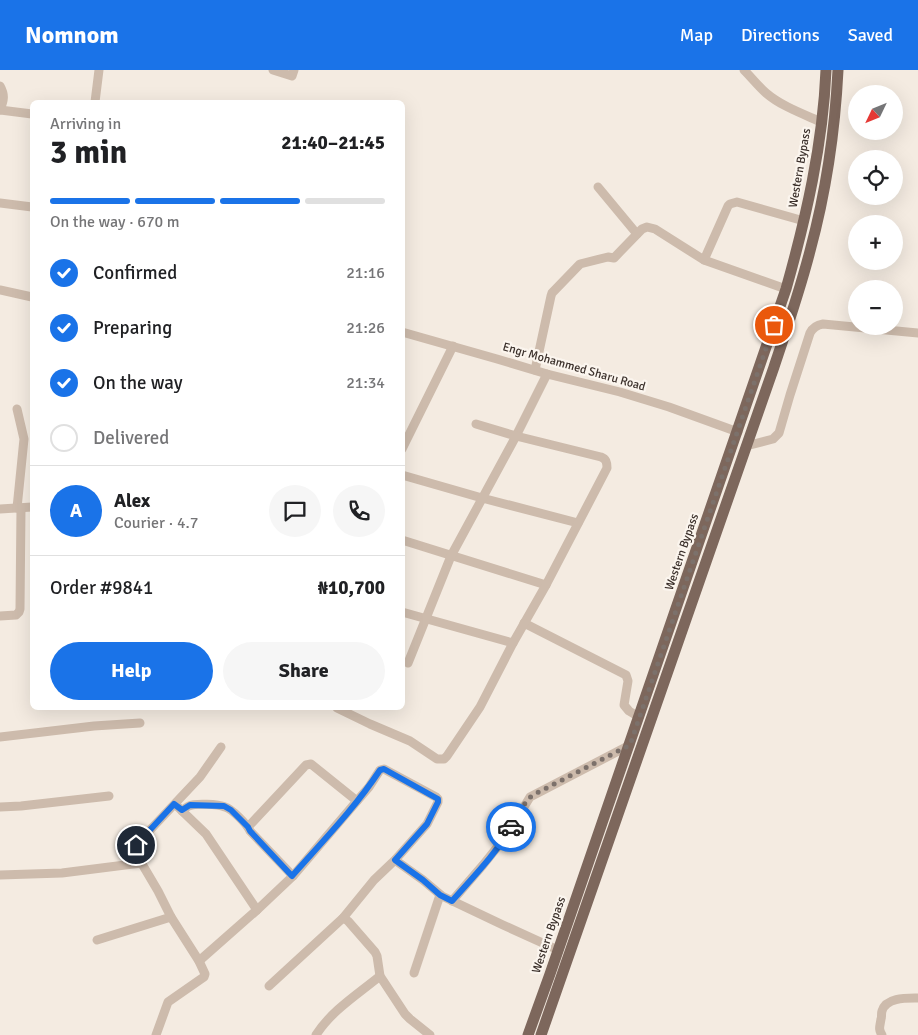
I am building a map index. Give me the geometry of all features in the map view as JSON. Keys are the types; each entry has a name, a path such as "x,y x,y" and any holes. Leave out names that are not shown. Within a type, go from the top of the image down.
{"main road":[{"name":"Western Bypass","path":"528,1035 630,745 786,289 804,221 817,154 828,70"},
{"name":"Western Bypass","path":"541,1035 777,358 811,249 830,156 836,98 828,70"}],"street":[{"path":"95,100 99,70"},
{"path":"273,70 292,76 294,70"},
{"path":"750,72 758,86 768,95 790,108 821,122"},
{"path":"0,86 4,92 4,101 0,110 30,114"},
{"path":"598,187 638,234"},
{"path":"704,260 728,206 734,202 804,221"},
{"path":"0,203 30,207"},
{"path":"535,370 552,293 580,264 614,258 642,229 647,227 655,229 704,260 786,289"},
{"path":"0,290 30,297"},
{"path":"746,446 773,439 779,432 810,333 818,325 918,333"},
{"name":"Engr Mohammed Sharu Road","path":"405,333 547,374 620,392 669,407 738,432"},
{"path":"405,443 453,346"},
{"path":"408,663 451,556 516,436 547,374"},
{"path":"0,616 16,615 20,609 19,508 24,439 17,408"},
{"path":"341,710 410,741 437,758 444,759 480,707 607,468 605,459 601,457 476,424"},
{"path":"405,476 578,523"},
{"path":"0,509 30,507"},
{"path":"405,541 546,585"},
{"path":"405,613 513,643"},
{"path":"524,623 626,675 628,681 624,705 629,711 639,717"},
{"path":"0,737 94,726 140,723"},
{"path":"452,901 507,835 530,798 630,745"},
{"path":"156,1035 168,1002 204,977 205,974 141,864 134,847 200,777 221,747"},
{"path":"248,827 306,765 311,764 357,801"},
{"path":"199,961 258,910 292,876 382,769 438,799 427,824 395,860 374,880 343,918 269,986"},
{"path":"0,806 30,805 109,796"},
{"path":"174,804 206,834 258,910"},
{"path":"182,810 190,805 224,806 231,810 292,876"},
{"path":"395,860 440,895 558,950"},
{"path":"0,875 62,873 141,864"},
{"path":"414,973 440,895"},
{"path":"97,940 171,917"},
{"path":"343,918 348,921 375,952 380,976 407,1017 430,1035"},
{"path":"316,1035 330,1017 380,976"},
{"path":"882,1035 879,1025 882,1010 885,1006 896,999 918,998"}],"way so far":[{"path":"511,827 527,800 533,795 630,745 774,325"}],"route":[{"path":"136,845 174,804 182,810 190,805 220,805 231,810 292,876 369,787 380,770 384,769 438,799 427,824 395,860 440,895 452,901 507,835 511,827"}]}
